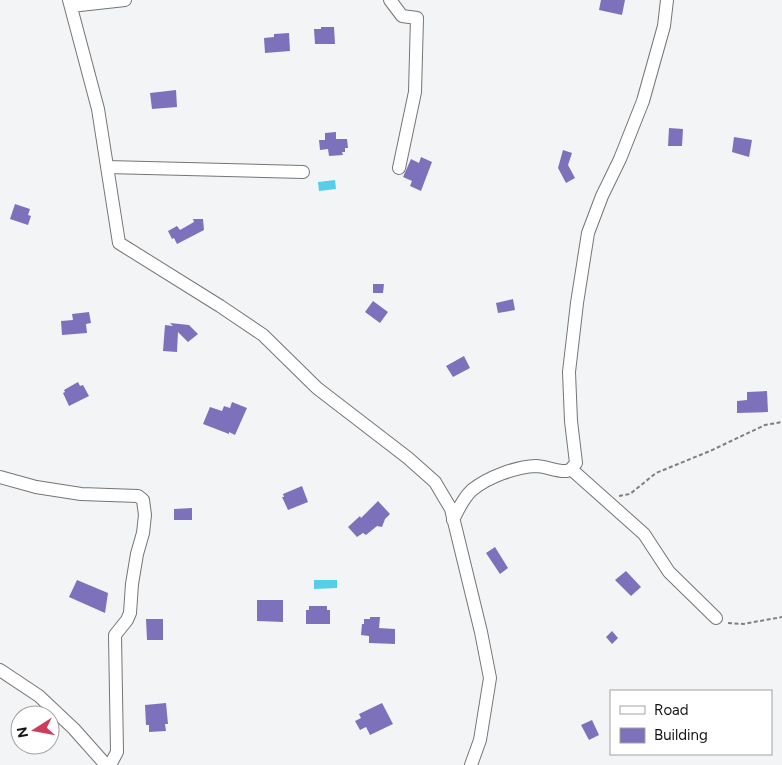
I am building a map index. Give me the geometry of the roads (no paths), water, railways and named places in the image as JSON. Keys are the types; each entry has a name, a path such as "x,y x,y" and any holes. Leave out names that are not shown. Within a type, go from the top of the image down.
{"street":[{"path":"125,0 70,3 98,109 119,243 263,335 317,388 408,458 435,482 451,509 481,632 490,678 480,740 471,765"},
{"path":"390,0 402,16 417,18 415,92 399,168"},
{"path":"453,520 462,501 471,490 491,479 515,469 538,466 563,471 571,469 576,463 571,420 570,372 577,303 588,233 643,101 664,26 667,0"},
{"path":"107,168 302,172"},
{"path":"571,469 644,534 669,572 716,618"},
{"path":"0,477 36,487 81,494 138,496 143,500 145,506 143,533 137,554 130,613 115,635 117,752 110,765"},
{"path":"0,670 39,696 74,729 106,765"}],"water":[{"path":"335,180 336,189 319,191 318,182"},
{"path":"314,580 337,580 337,588 314,589"}]}
